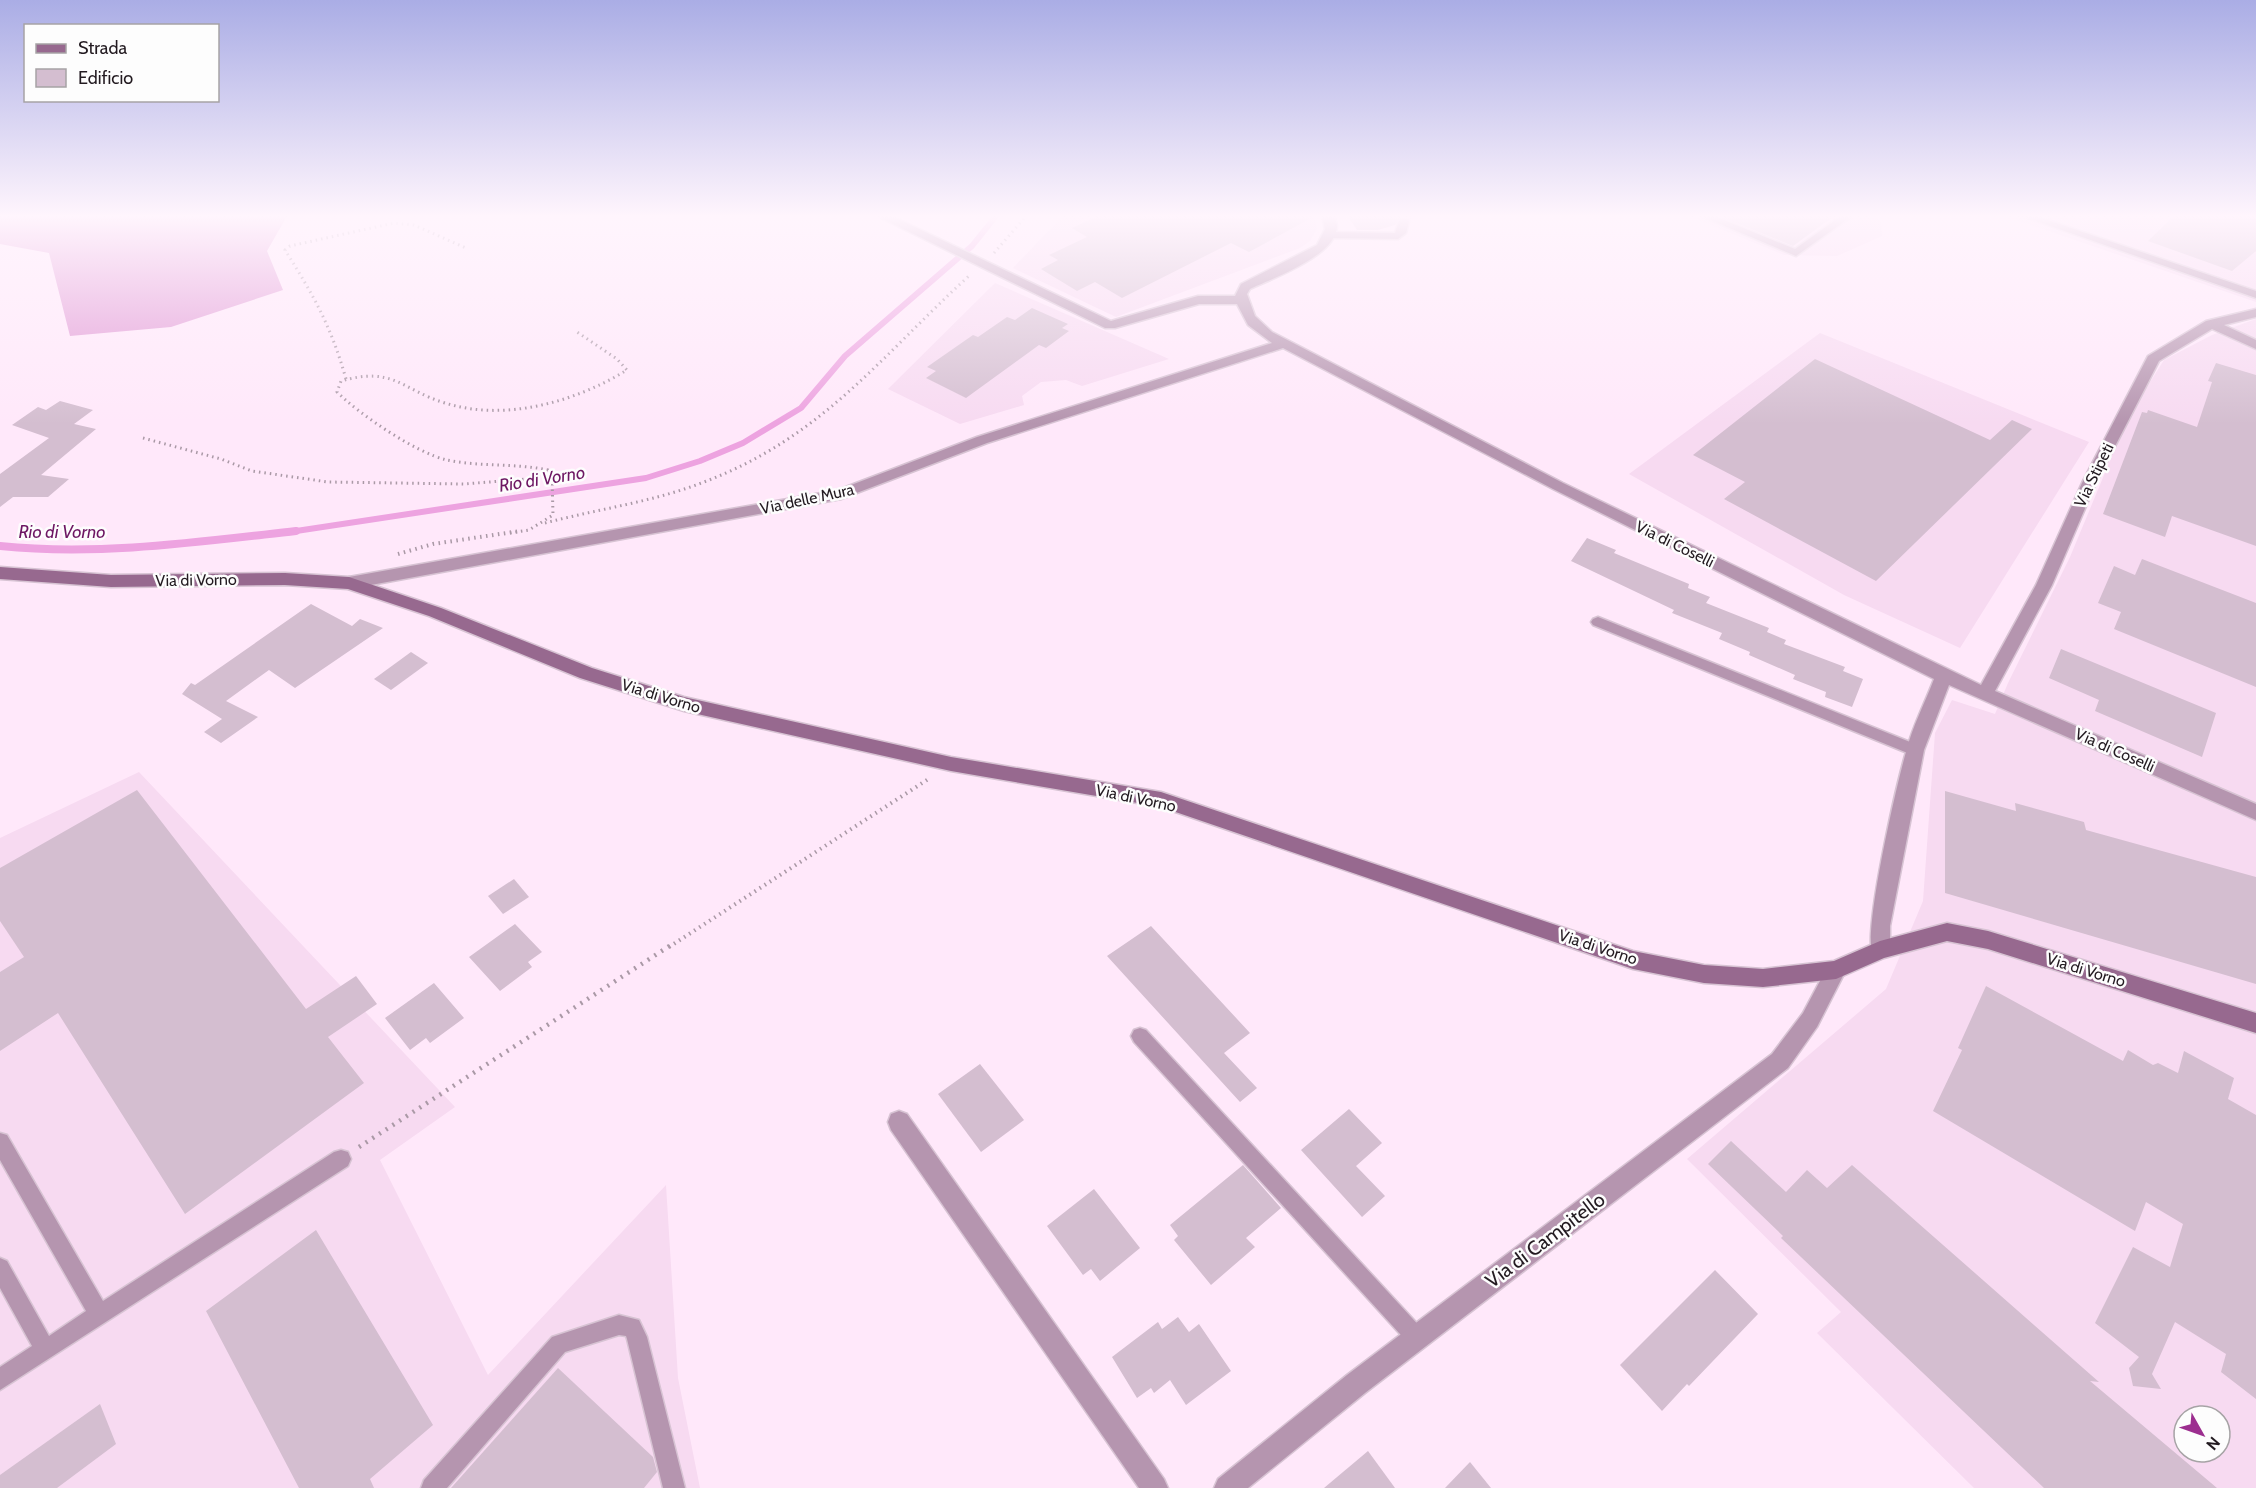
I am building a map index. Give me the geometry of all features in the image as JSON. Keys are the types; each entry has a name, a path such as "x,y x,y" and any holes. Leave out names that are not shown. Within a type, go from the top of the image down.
{"street":[{"path":"1026,285 1110,325 1198,300 1242,300 1241,294 1248,285"},
{"name":"Via di Coselli","path":"1242,300 1251,323 1283,344 1569,492 1944,676 2256,812"},
{"name":"Via Stipeti","path":"1985,693 2044,585 2089,483 2153,359 2211,324 2256,313"},
{"path":"2211,324 2256,345"},
{"name":"Via delle Mura","path":"349,583 841,494 982,440 1283,344"},
{"name":"Via di Vorno","path":"0,573 111,581 285,579 349,583 435,612 585,673 684,704 951,764 1161,800 1632,960 1704,974 1763,978 1836,970 1880,950 1947,932 1988,940 2256,1023"},
{"path":"1880,950 1880,926 1915,750 1944,676"},
{"name":"Via di Campitello","path":"1237,1485 1417,1338 1780,1061 1810,1020 1836,970"},
{"path":"899,1122 1155,1488"}],"lane":[{"path":"2228,285 2256,295"},
{"path":"1598,622 1915,750"},
{"path":"1140,1036 1417,1338"},
{"path":"0,1142 100,1315"},
{"path":"0,1379 341,1159"},
{"path":"0,1268 45,1350"},
{"path":"432,1488 559,1344 619,1325 632,1327 638,1337 674,1488"}],"path":[{"path":"307,285 321,308 336,344 346,379"},
{"path":"542,524 587,511 647,500 703,482 793,437 827,412 953,285"},
{"path":"553,515 552,477 548,470 533,466 446,460 425,453 337,392 341,381 370,374 390,375 447,404 477,408 522,407 563,402 606,385 627,370 622,363 587,344 577,332"},
{"path":"143,438 220,459 252,471 328,482 464,483 552,477"},
{"path":"341,1159 951,764"}],"shaded area":[{"path":"57,285 281,285 283,290 171,327 70,336"},
{"path":"993,285 1001,285 1169,359 1082,386 1066,380 1041,382 1022,396 1024,405 960,424 888,389"},
{"path":"1050,285 1200,285 1116,317"},
{"path":"2208,285 2256,285 2256,302"},
{"path":"2256,319 2256,1488 1974,1488 1817,1333 1841,1312 1687,1159 1886,989 1923,901 1935,733 1952,700 1995,714 2070,557 2129,415 2164,360 2212,335"},
{"path":"1820,333 2089,442 1960,648 1844,595 1629,474"},
{"path":"139,772 455,1107 380,1160 488,1375 666,1185 678,1378 700,1488 0,1488 0,838"}],"building":[{"path":"1068,285 1088,285 1077,291"},
{"path":"1101,285 1147,285 1122,298"},
{"path":"1032,308 1068,324 1062,328 1069,331 1046,348 1039,345 966,398 926,378 936,371 927,367 973,335 978,337 1007,317 1015,320"},
{"path":"1815,359 1990,440 2012,420 2032,429 1876,581 1724,499 1745,482 1693,455"},
{"path":"2216,363 2256,375 2256,546 2172,516 2165,537 2103,514 2142,412 2147,413 2148,410 2197,427 2212,382 2208,381"},
{"path":"60,401 93,410 74,424 96,429 41,475 69,479 48,497 13,497 0,507 0,474 49,438 12,425 38,407 46,410"},
{"path":"1587,538 1616,550 1614,553 1689,584 1688,588 1710,597 1706,603 1769,628 1767,632 1786,640 1784,644 1845,667 1843,671 1863,679 1852,707 1825,697 1826,692 1793,679 1795,675 1719,639 1722,633 1672,613 1674,610 1571,561"},
{"path":"2142,559 2256,603 2256,687 2114,629 2121,612 2098,603 2114,566 2135,575"},
{"path":"311,604 352,626 360,619 383,628 295,688 269,670 226,701 258,717 221,743 204,732 222,719 182,694 191,683 195,685"},
{"path":"2061,649 2216,713 2202,757 2095,711 2099,700 2049,678"},
{"path":"411,652 428,663 391,690 374,679"},
{"path":"137,790 306,1009 356,976 377,1004 328,1037 364,1083 185,1214 58,1013 0,1051 0,972 24,957 0,921 0,868"},
{"path":"1945,791 2016,811 2015,803 2084,822 2086,830 2256,877 2256,984 1945,893"},
{"path":"514,879 529,897 503,914 488,896"},
{"path":"515,924 542,952 528,962 532,967 500,991 469,957"},
{"path":"1151,926 1250,1033 1224,1053 1257,1088 1240,1102 1107,956"},
{"path":"434,983 464,1018 430,1043 426,1038 410,1050 385,1018"},
{"path":"1986,986 2123,1061 2128,1050 2153,1065 2158,1063 2178,1073 2184,1051 2234,1078 2228,1099 2256,1115 2256,1399 2221,1372 2226,1354 2175,1322 2152,1374 2161,1389 2133,1386 2129,1368 2139,1357 2095,1323 2133,1247 2170,1267 2183,1224 2146,1202 2135,1231 1933,1111 1962,1050 1958,1048"},
{"path":"980,1064 1024,1120 981,1152 938,1094"},
{"path":"1349,1109 1382,1143 1356,1166 1385,1196 1362,1217 1301,1150"},
{"path":"1731,1141 1786,1192 1807,1170 1827,1188 1852,1165 2099,1382 2090,1381 2172,1450 2172,1464 2189,1464 2217,1488 2044,1488 1781,1238 1783,1236 1708,1164"},
{"path":"1243,1165 1281,1208 1246,1238 1255,1247 1211,1285 1174,1240 1178,1236 1170,1225"},
{"path":"1094,1189 1140,1248 1100,1281 1091,1269 1083,1275 1047,1226"},
{"path":"316,1230 433,1425 370,1479 374,1488 299,1488 206,1311"},
{"path":"1715,1270 1758,1314 1662,1411 1620,1365"},
{"path":"1178,1317 1189,1332 1199,1324 1231,1371 1186,1405 1170,1380 1154,1393 1151,1388 1137,1398 1112,1357 1158,1322 1162,1329"},
{"path":"558,1368 653,1457 657,1472 644,1488 451,1488"},
{"path":"100,1404 116,1444 57,1488 0,1488 0,1475"},
{"path":"1368,1451 1395,1488 1324,1488"},
{"path":"1470,1462 1491,1488 1445,1488"}],"waterway":[{"name":"Rio di Vorno","path":"283,533 646,478 700,461 743,443 801,408 845,356 926,285"},
{"name":"Rio di Vorno","path":"0,546 37,549 111,549 296,531"}]}
